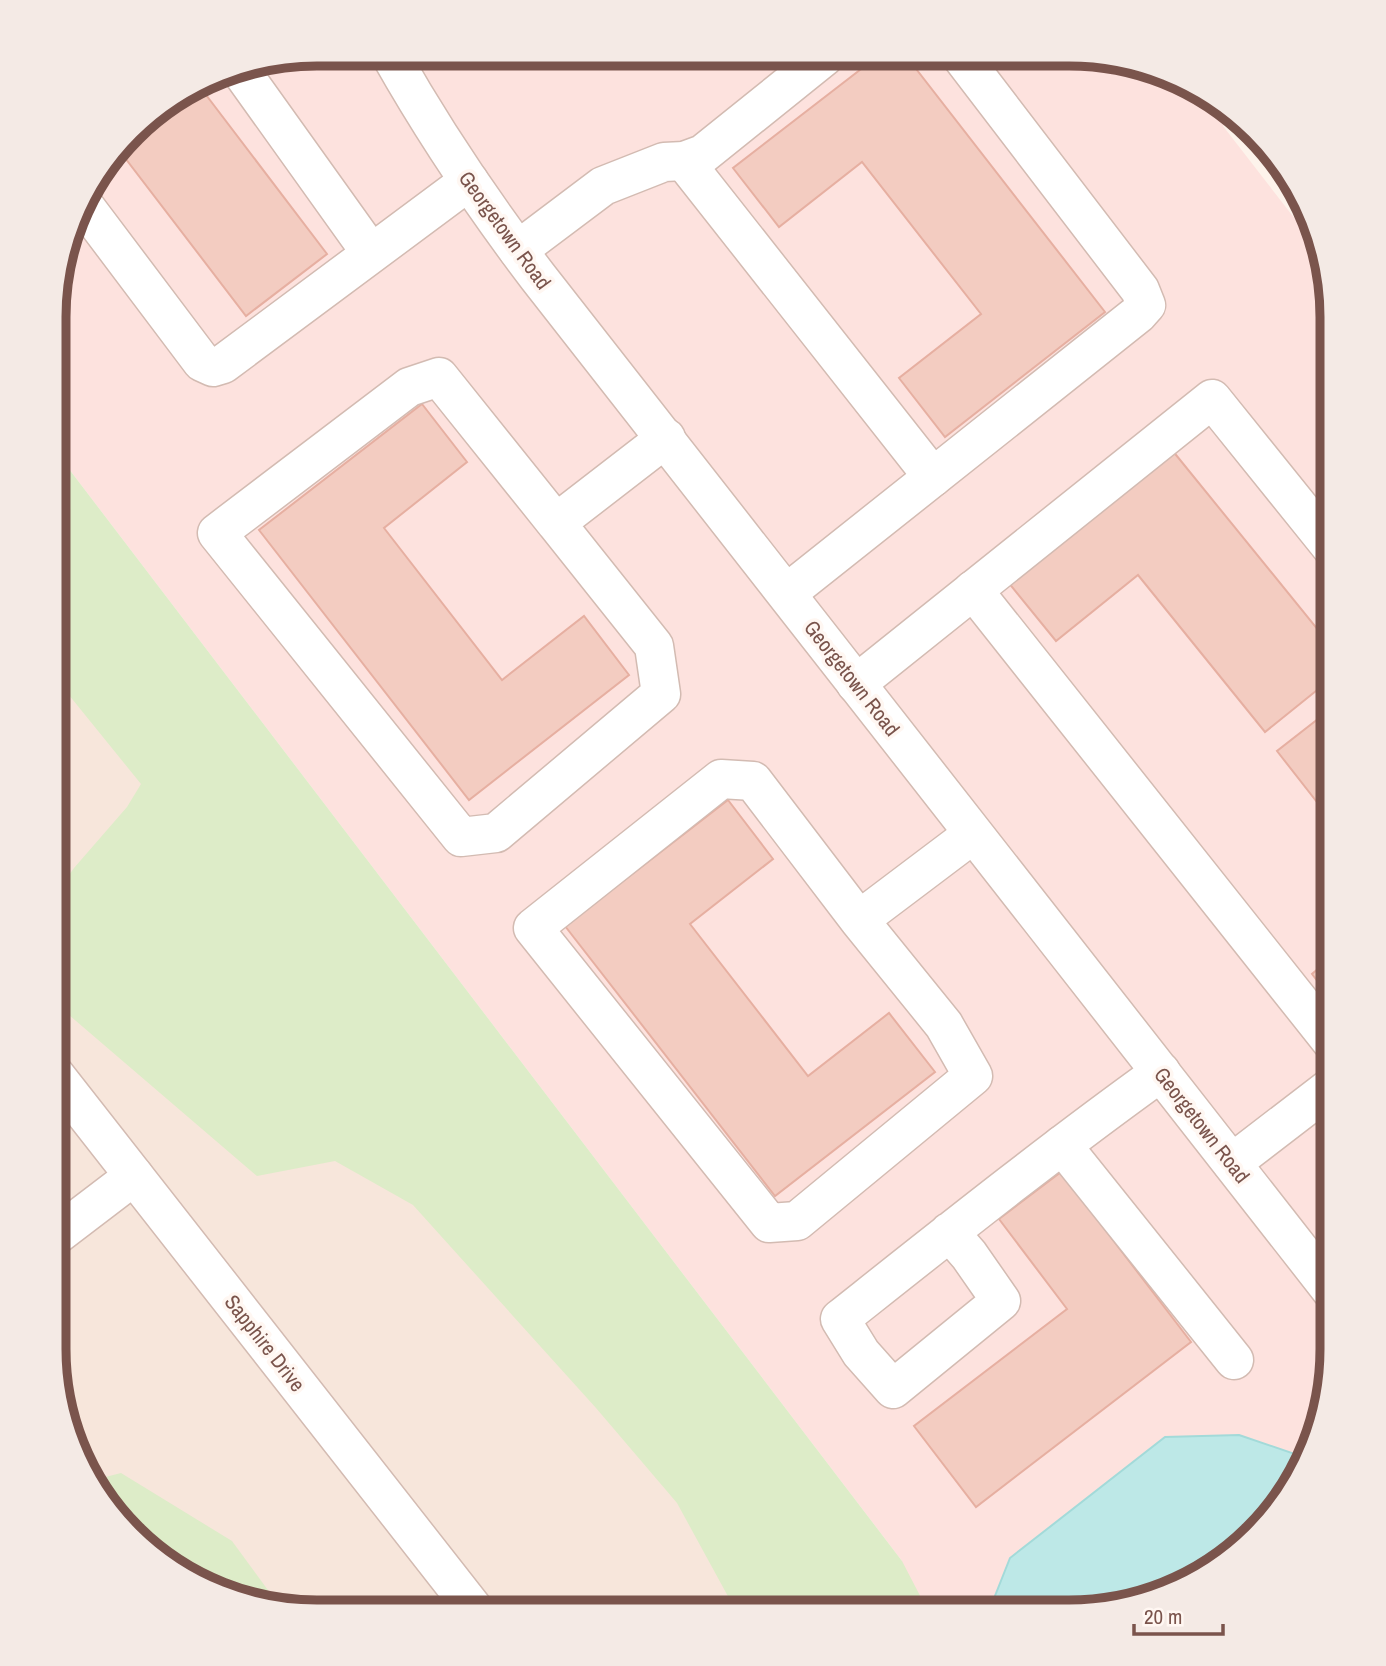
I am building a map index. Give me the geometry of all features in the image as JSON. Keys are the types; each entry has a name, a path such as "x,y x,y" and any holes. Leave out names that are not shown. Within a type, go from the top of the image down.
{"street":[{"name":"Georgetown Road","path":"397,66 469,181 518,250 1320,1276"},
{"path":"518,250 603,186 664,162 684,161 703,154 812,66"},
{"path":"787,593 1139,314 1146,305 1140,290 969,66"},
{"path":"245,77 371,253"},
{"path":"684,161 933,477"},
{"path":"89,212 202,362 213,367 223,363 469,181"},
{"path":"439,377 556,523 654,646 661,694 496,833 461,836 217,533 409,387 439,377"},
{"path":"856,684 1212,399 1320,533"},
{"path":"556,523 666,438"},
{"path":"973,590 1320,1027"},
{"path":"721,779 753,781 859,920 944,1025 973,1076 797,1221 769,1223 533,928 721,779"},
{"path":"859,920 974,834"},
{"path":"949,1232 1161,1072"},
{"name":"Sapphire Drive","path":"66,1089 466,1600"},
{"path":"1232,1164 1320,1096"},
{"path":"1062,1145 1234,1360"},
{"path":"66,1228 134,1176"}],"shaded area":[{"path":"317,66 1069,66 1118,71 1180,92 1226,123 1223,126 1303,229 1315,268 1320,317 1320,1349 1311,1414 1286,1474 1268,1501 1246,1526 1221,1548 1194,1566 1149,1586 1118,1595 1069,1600 901,1600 902,1561 66,465 67,301 71,268 86,221 109,178 140,140 165,118 206,92 268,71"},
{"path":"66,667 796,1600 317,1600 268,1595 221,1580 192,1566 152,1537 118,1501 92,1460 80,1429 71,1398 66,1349"}],"green space":[{"path":"66,465 902,1561 922,1600 730,1600 677,1503 596,1408 413,1205 335,1161 257,1176 66,1012 66,879 127,807 141,784 66,691"},
{"path":"121,1473 232,1541 272,1595 206,1574 165,1548 129,1514 102,1478"}],"water":[{"path":"1239,1435 1296,1455 1268,1501 1246,1526 1221,1548 1180,1574 1118,1595 1069,1600 993,1600 1010,1558 1165,1437"}],"building":[{"path":"865,66 914,66 1105,312 945,437 899,378 981,314 862,162 779,227 733,168"},
{"path":"204,93 327,254 246,316 125,157 165,118"},
{"path":"422,404 467,462 384,528 502,680 584,616 629,675 469,800 259,530"},
{"path":"1172,450 1320,632 1320,688 1265,732 1138,575 1056,641 1008,582"},
{"path":"1320,717 1320,806 1277,751"},
{"path":"728,800 773,859 690,924 808,1076 889,1013 935,1072 775,1196 565,926"},
{"path":"1320,967 1320,985 1312,974"},
{"path":"1061,1172 1191,1342 976,1507 914,1426 1067,1309 999,1219"}]}
